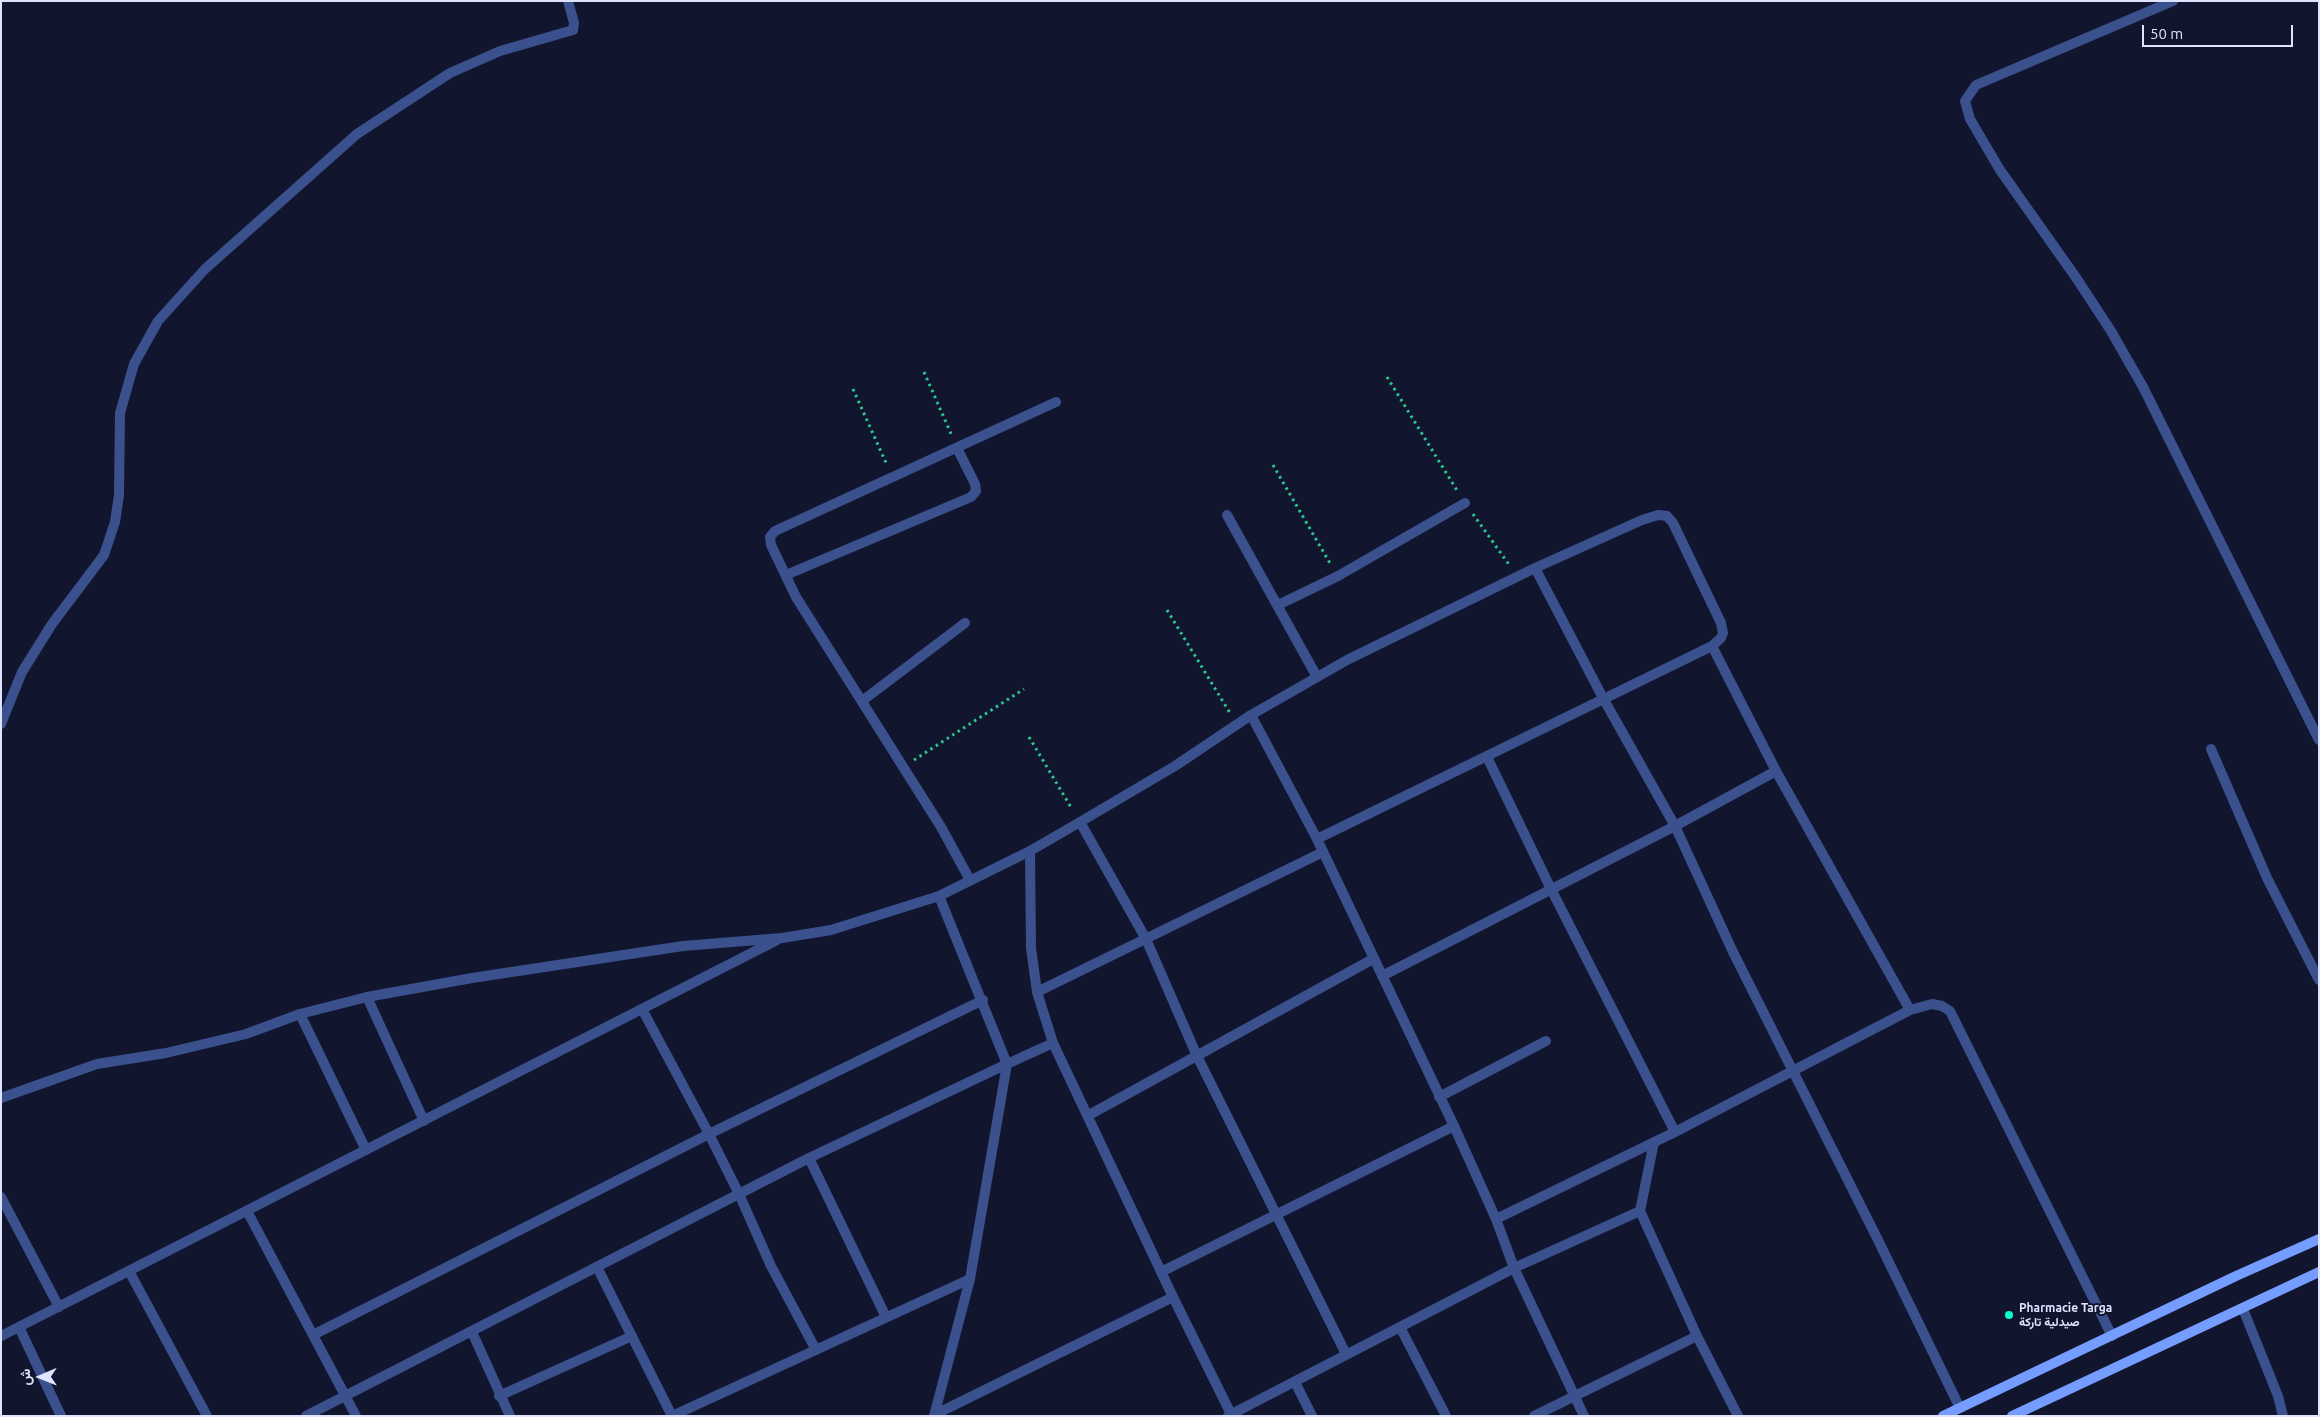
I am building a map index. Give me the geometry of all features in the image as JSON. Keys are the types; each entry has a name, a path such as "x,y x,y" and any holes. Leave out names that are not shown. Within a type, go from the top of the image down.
{"street":[{"path":"1,724 22,672 52,624 104,554 116,522 119,495 120,413 134,364 158,320 205,269 357,134 450,73 500,51 573,30 574,24 568,1"},
{"path":"2174,1 1976,86 1965,101 1970,119 2000,170 2077,279 2111,331 2143,387 2319,740"},
{"path":"970,880 941,827 796,597 771,545 770,537 775,530 1056,402"},
{"path":"786,575 971,497 976,491 975,484 957,448"},
{"path":"1278,605 1338,576 1465,503"},
{"path":"1227,515 1317,677"},
{"path":"1,1098 97,1064 166,1053 246,1034 300,1014 367,997 472,978 683,946 782,938 831,930 939,896 1030,851 1175,766 1236,724 1348,660 1535,568 1642,520 1658,515 1667,516 1673,523 1721,623 1723,633 1712,646 1317,839"},
{"path":"1535,568 1603,698 1675,826 1733,952 1960,1408"},
{"path":"862,701 965,622"},
{"path":"1712,646 1776,771 1910,1010"},
{"path":"1251,715 1317,839 1454,1126 1496,1219 1514,1268 1584,1416"},
{"path":"2211,749 2267,878 2319,980"},
{"path":"1487,757 1551,889 1675,1132"},
{"path":"1382,976 1675,826 1776,771"},
{"path":"1080,822 1146,939 1197,1056 1346,1354"},
{"path":"1030,851 1031,948 1037,992 1053,1043 1230,1415 1514,1268 1640,1211"},
{"path":"1037,992 1323,852"},
{"path":"934,1415 970,1279 1007,1064 983,1000 939,896"},
{"path":"1,1336 782,938"},
{"path":"1088,1115 1373,959"},
{"path":"367,997 424,1121"},
{"path":"313,1335 709,1134 983,1000"},
{"path":"1496,1219 1675,1132 1910,1010 1932,1004 1942,1006 1950,1011 2112,1336"},
{"path":"642,1009 709,1134 739,1194 771,1266 816,1350"},
{"path":"300,1014 366,1150"},
{"path":"1439,1096 1546,1041"},
{"path":"306,1416 809,1158 1053,1043"},
{"path":"1161,1272 1454,1126"},
{"path":"1654,1142 1640,1211 1697,1336 1738,1416"},
{"path":"809,1158 886,1318"},
{"path":"1,1197 59,1307"},
{"path":"247,1211 356,1416"},
{"path":"1944,1416 2319,1240"},
{"path":"597,1267 672,1416 970,1279"},
{"path":"129,1271 207,1416"},
{"path":"2012,1416 2319,1272"},
{"path":"934,1415 1173,1297"},
{"path":"2243,1309 2278,1396 2283,1416"},
{"path":"1400,1326 1446,1416"},
{"path":"19,1327 61,1416"},
{"path":"472,1332 499,1396 510,1416"},
{"path":"499,1396 632,1336"},
{"path":"1534,1416 1697,1336"},
{"path":"1295,1382 1312,1416"}],"path":[{"path":"924,372 957,448"},
{"path":"1387,377 1465,503 1518,576"},
{"path":"853,388 892,477"},
{"path":"1273,464 1338,576"},
{"path":"1167,610 1236,724"},
{"path":"903,767 1024,689"},
{"path":"1029,736 1080,822"}],"place":[{"name":"Pharmacie Targa صيدلية تاركة","path":"2009,1315"}]}
